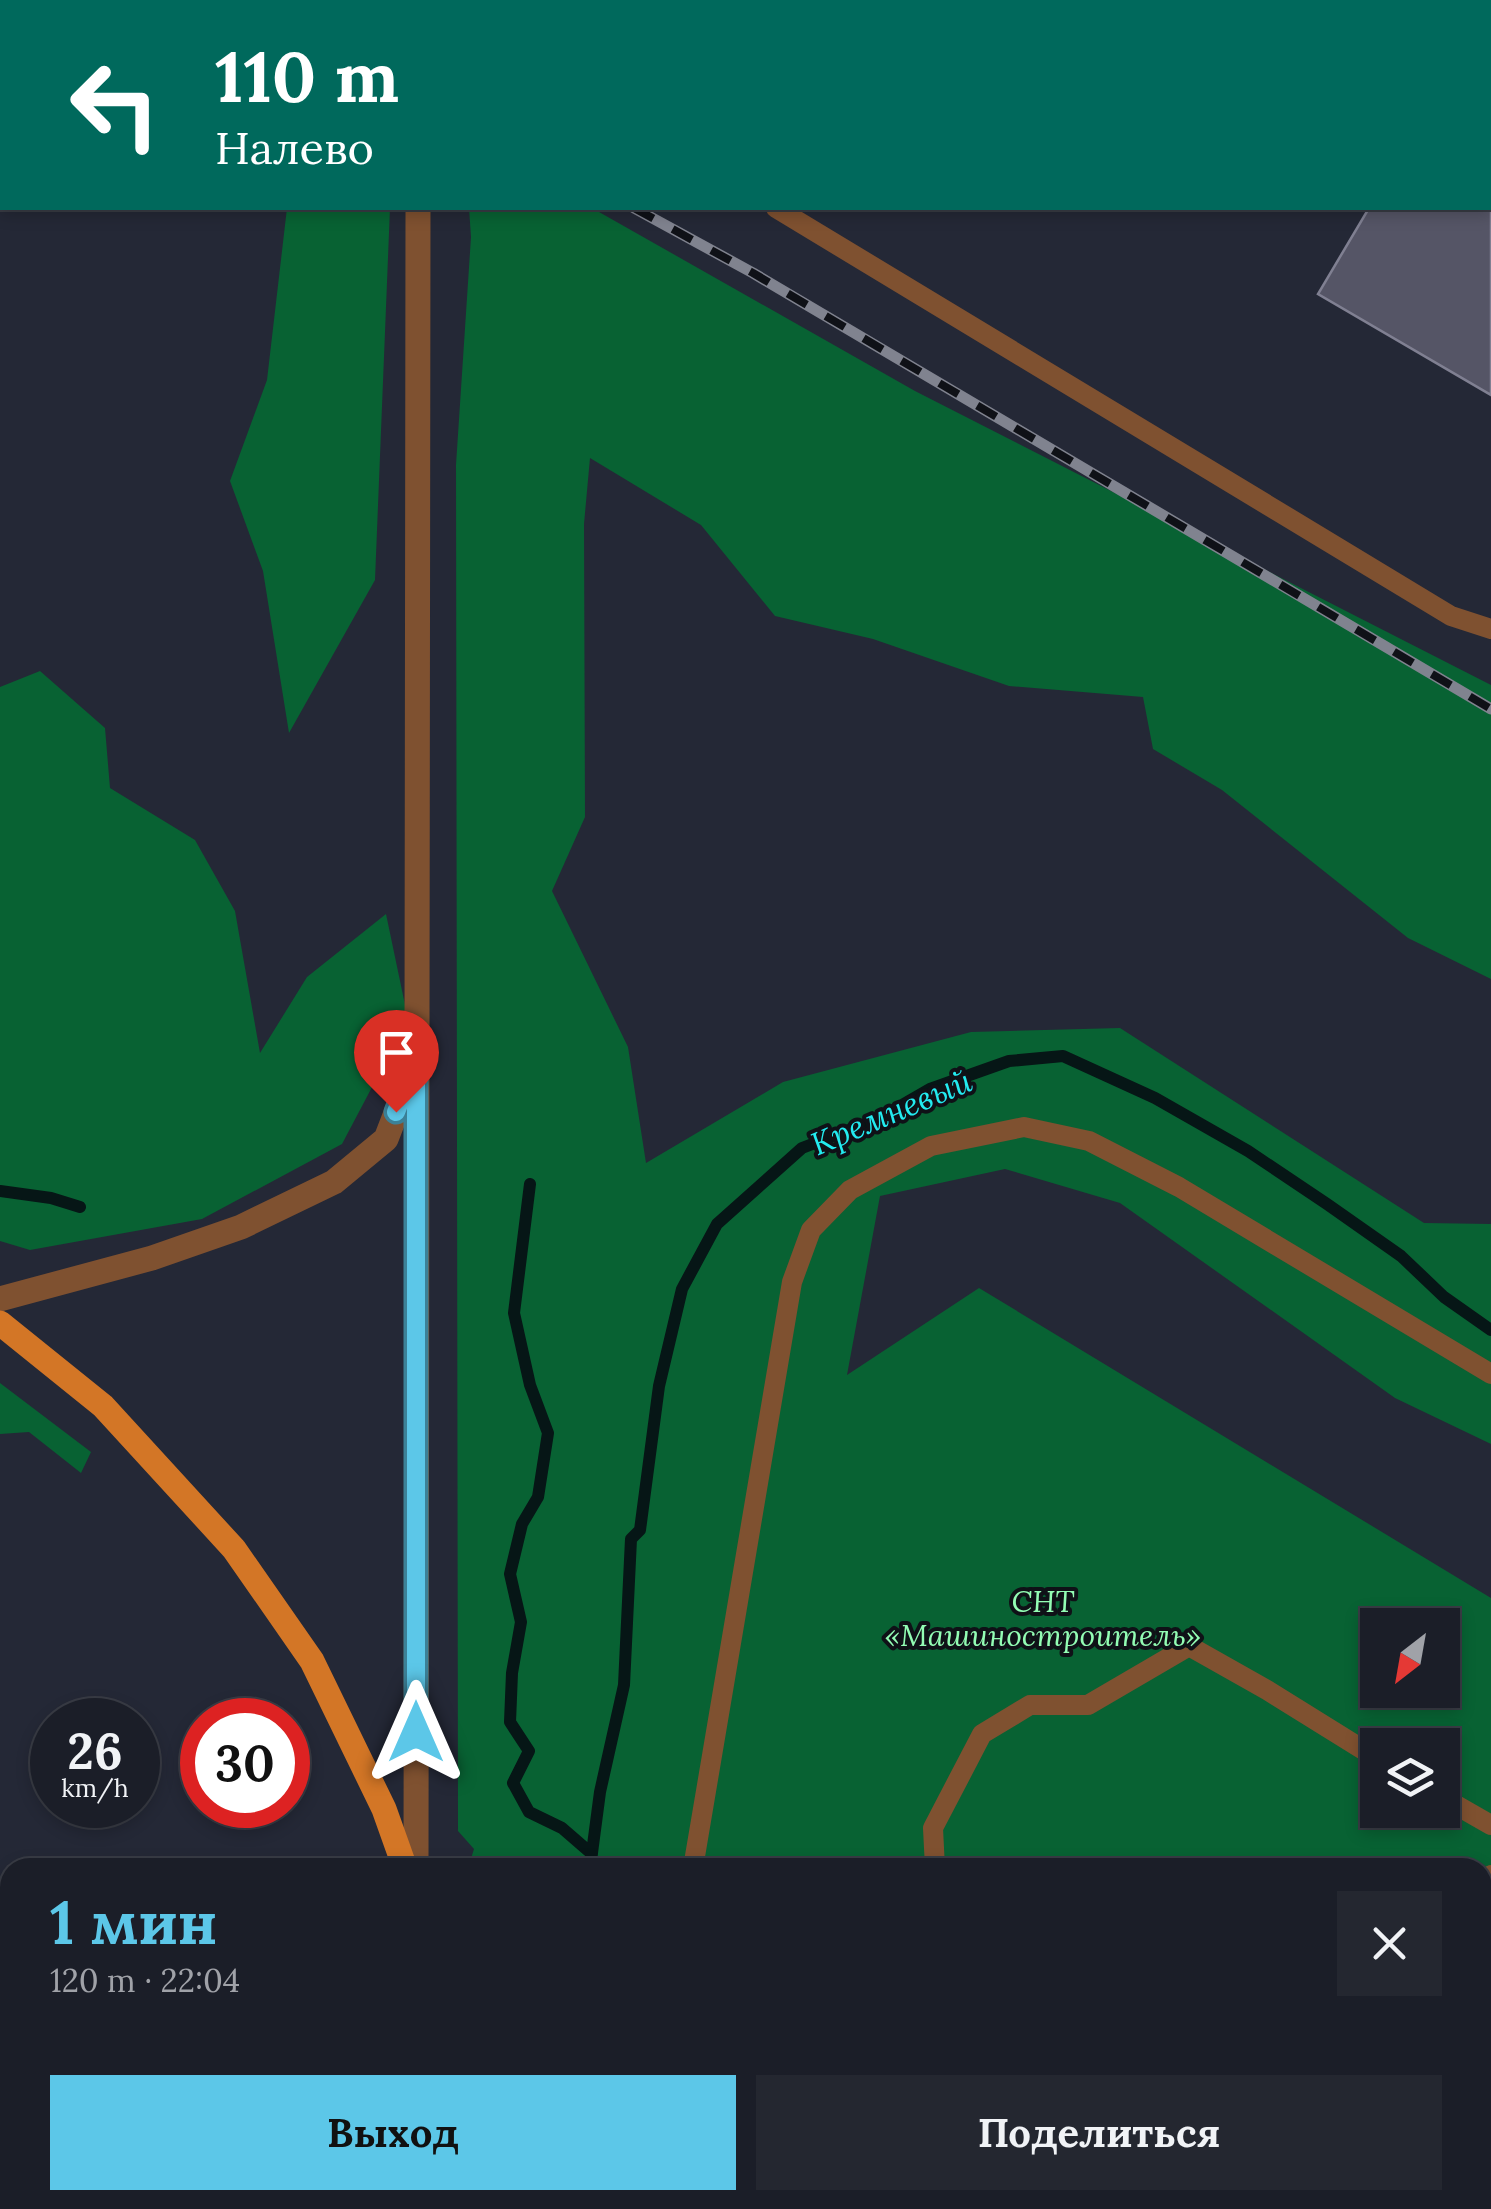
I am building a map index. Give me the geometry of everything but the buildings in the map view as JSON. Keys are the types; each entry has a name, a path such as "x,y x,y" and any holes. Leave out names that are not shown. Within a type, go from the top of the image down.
{"main road":[{"path":"0,1323 103,1406 234,1548 312,1661 384,1809 401,1858"}],"street":[{"path":"416,1858 418,210"},
{"path":"0,1299 152,1258 241,1227 334,1182 386,1139 416,1060"}],"lane":[{"path":"779,210 1450,616 1491,629"},
{"path":"696,1858 792,1282 811,1230 850,1190 931,1146 1024,1127 1089,1142 1178,1187 1491,1374"},
{"path":"934,1858 933,1828 982,1734 1030,1705 1088,1705 1189,1646 1360,1748"},
{"path":"1460,1807 1491,1825"}],"green space":[{"path":"287,210 390,210 375,580 289,733 263,571 230,481 267,380"},
{"name":"СНТ «Машиностроитель»","path":"469,210 596,210 915,391 1491,685 1491,979 1408,938 1222,790 1153,749 1143,697 1009,686 873,639 775,616 701,525 590,458 584,524 585,817 552,891 628,1047 646,1163 783,1082 971,1032 1120,1028 1424,1223 1491,1224 1491,1444 1395,1398 1120,1203 1005,1169 880,1196 847,1375 979,1288 1491,1598 1491,1858 471,1858 474,1849 458,1831 456,465 471,237"},
{"path":"40,671 105,728 110,788 195,840 235,911 260,1053 307,977 386,914 408,1019 342,1144 202,1219 30,1250 0,1241 0,687"},
{"path":"0,1383 91,1452 81,1473 29,1432 0,1434"}],"waterway":[{"name":"Кремневый","path":"591,1858 600,1792 624,1685 631,1539 640,1530 659,1386 682,1289 717,1224 802,1148 878,1119 930,1089 1009,1061 1063,1056 1155,1098 1248,1151 1401,1256 1444,1297 1491,1330"},
{"path":"530,1184 514,1313 530,1385 548,1433 538,1497 522,1524 510,1574 521,1622 512,1673 510,1722 529,1751 513,1783 529,1812 562,1828 592,1854"},
{"path":"0,1191 51,1198 80,1207"}],"railway":[{"path":"638,210 753,273 1491,709"}],"route":[{"path":"396,1112 416,1060 416,1732"}]}
